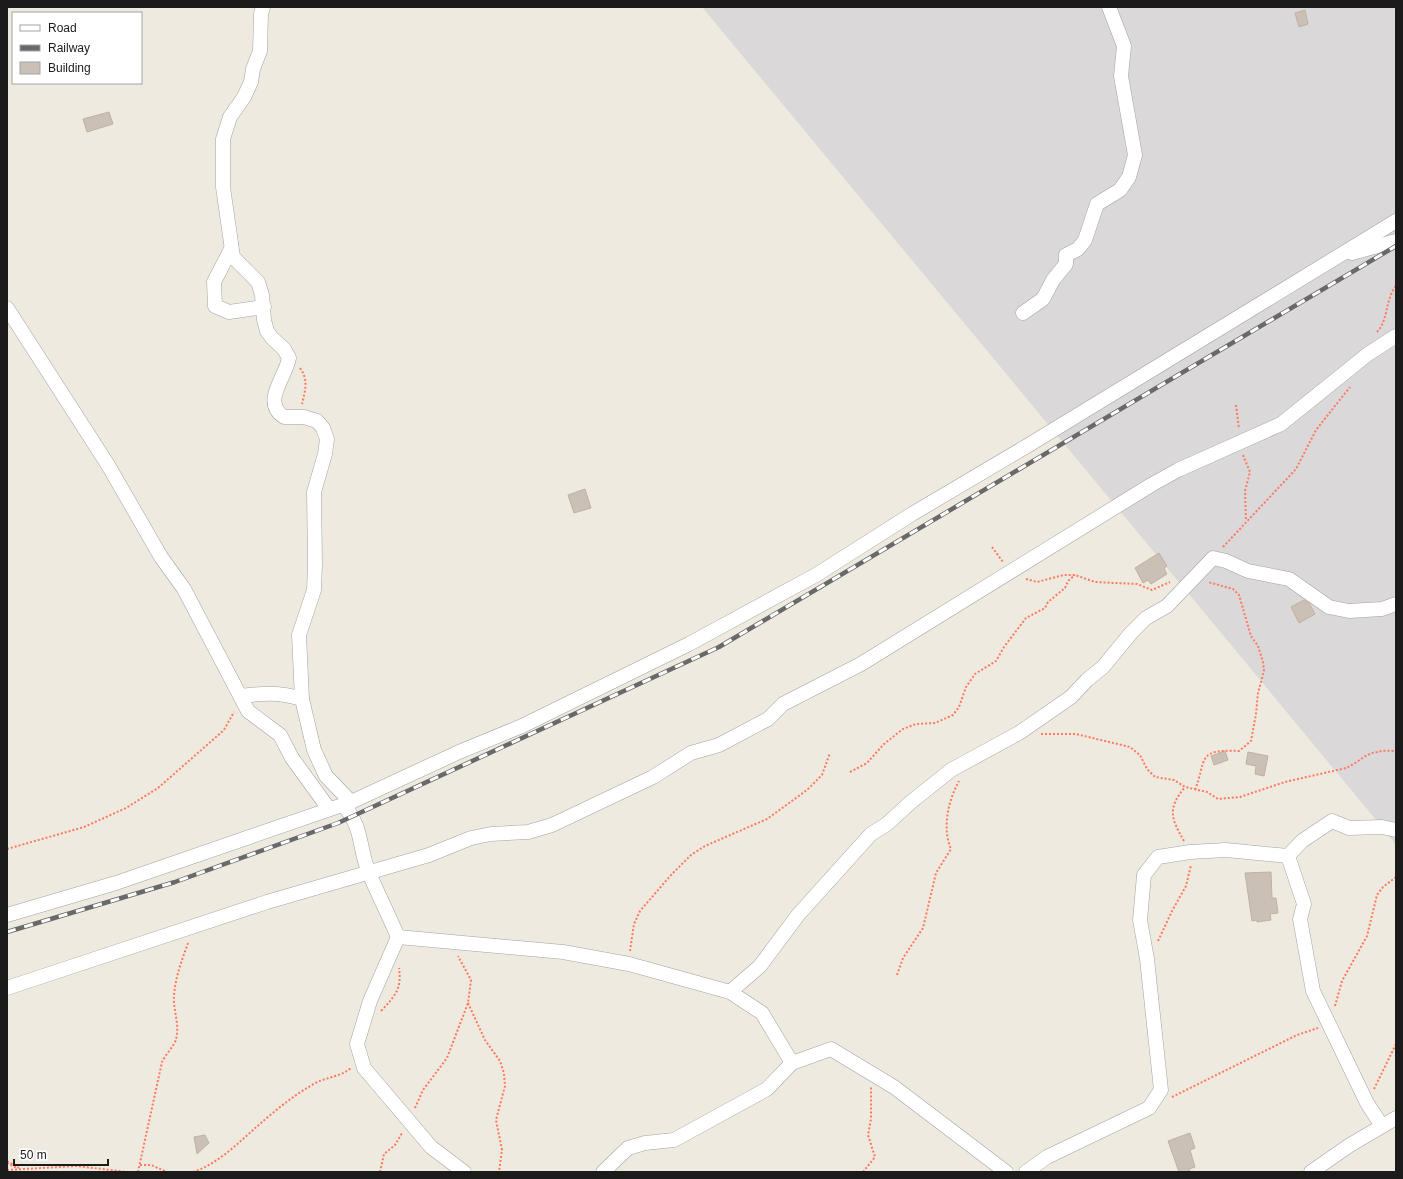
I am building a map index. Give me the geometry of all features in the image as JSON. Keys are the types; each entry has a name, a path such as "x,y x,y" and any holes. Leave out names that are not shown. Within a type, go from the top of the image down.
{"street":[{"path":"263,7 261,14 260,51 253,69 251,82 244,97 230,117 223,139 223,187 231,249 236,261 258,282 264,307 267,331 284,349 289,358 276,391 276,408 284,417 308,418 318,421 323,428 327,439 314,492 314,590 299,635 302,699 314,750 326,776 347,804 353,816 362,841 368,871 398,937 370,1001 357,1044 364,1068 431,1146 464,1172"},
{"path":"1023,313 1043,299 1053,280 1066,264 1066,255 1078,249 1085,240 1097,204 1120,190 1129,177 1136,155 1124,103 1121,76 1124,46 1110,7"},
{"path":"7,915 116,883 347,804 459,752 522,726 689,644 816,575 912,514 1027,446 1396,221"},
{"path":"1338,256 1396,241"},
{"path":"231,249 214,282 216,306 229,312 264,307"},
{"path":"7,308 108,465 161,557 184,589 252,715 283,738 296,763 329,809"},
{"path":"7,988 267,902 368,871 429,855 471,838 490,834 528,832 552,826 653,777 691,753 719,745 768,719 783,704 861,664 1011,570 1178,470 1281,424 1368,354 1396,336"},
{"path":"730,992 760,966 798,915 871,834 887,824 911,802 951,770 1020,733 1071,696 1103,667 1146,618 1168,606 1213,558 1226,561 1248,571 1289,579 1329,607 1355,611 1382,609 1396,604"},
{"path":"242,696 269,692 285,694 302,699"},
{"path":"1288,856 1302,841 1332,821 1349,828 1382,827 1396,830"},
{"path":"1026,1172 1046,1157 1149,1108 1161,1090 1147,959 1140,920 1144,875 1158,857 1190,852 1226,850 1288,856"},
{"path":"1288,856 1304,904 1300,919 1313,991 1367,1103 1382,1126"},
{"path":"398,937 563,952 628,964 730,992 762,1013 792,1063"},
{"path":"603,1172 628,1148 645,1143 674,1140 767,1089 792,1063 831,1049 894,1087 1006,1172"},
{"path":"1311,1172 1350,1145 1396,1118"}],"path":[{"path":"1374,334 1381,326 1387,313 1392,292 1396,286"},
{"path":"289,358 299,366 306,379 302,404 308,418"},
{"path":"1213,558 1296,469 1316,430 1350,385"},
{"path":"1236,405 1239,442 1250,472 1245,491 1246,521"},
{"path":"992,547 998,558 1011,570 1028,580 1037,582 1064,575 1075,575 1095,582 1137,584 1152,590 1173,581"},
{"path":"850,772 867,762 884,744 903,729 916,724 935,722 953,715 959,707 966,687 975,674 996,661 1004,647 1026,618 1045,608 1048,602 1065,588 1068,581 1075,575"},
{"path":"1193,580 1224,585 1233,589 1239,595 1251,636 1261,653 1264,670 1258,693 1251,741 1239,751 1218,750 1208,755 1200,770 1195,790"},
{"path":"7,849 84,827 126,808 158,788 224,730 242,696"},
{"path":"1020,733 1076,734 1130,747 1140,755 1147,769 1155,777 1174,780 1185,787 1207,792 1218,799 1240,797 1285,782 1346,768 1355,765 1369,754 1377,752 1396,752"},
{"path":"628,964 634,924 640,911 671,875 691,856 705,846 766,819 807,790 822,775 830,753"},
{"path":"897,975 903,958 923,928 936,873 951,849 946,836 949,808 958,784 970,761"},
{"path":"1147,959 1186,886 1192,862 1190,852 1174,822 1172,812 1173,804 1185,787"},
{"path":"1170,1098 1298,1035 1329,1022 1334,1011 1342,981 1367,936 1377,895 1383,887 1396,877"},
{"path":"380,1172 384,1154 395,1145 424,1090 443,1065 450,1052 468,1003 471,980 466,969 448,941"},
{"path":"138,1172 162,1062 167,1052 176,1041 177,1025 174,997 178,973 188,942"},
{"path":"380,1013 398,990 400,982 399,966"},
{"path":"468,1003 485,1040 500,1060 504,1072 505,1086 496,1120 502,1150 499,1172"},
{"path":"193,1172 229,1152 274,1112 311,1085 347,1072 360,1057"},
{"path":"863,1172 875,1157 868,1135 871,1119 870,1103 872,1073"},
{"path":"7,1162 20,1169"},
{"path":"140,1165 155,1166 168,1172"},
{"path":"7,1170 77,1166 127,1172"}],"shaded area":[{"path":"702,7 1396,7 1396,845 1382,827"}],"building":[{"path":"1305,10 1308,24 1299,27 1295,13"},
{"path":"109,112 113,124 87,132 83,119"},
{"path":"585,489 591,508 574,513 568,495"},
{"path":"1159,553 1167,566 1164,568 1167,574 1151,584 1148,580 1143,583 1135,568"},
{"path":"1304,600 1309,603 1315,614 1299,623 1291,607"},
{"path":"1225,751 1228,760 1214,765 1211,756"},
{"path":"1248,752 1268,756 1264,776 1255,774 1256,766 1246,764"},
{"path":"1271,872 1272,898 1276,898 1278,913 1270,914 1271,920 1257,922 1257,920 1252,921 1245,873"},
{"path":"1190,1133 1195,1148 1190,1150 1195,1167 1189,1169 1190,1172 1179,1172 1168,1141"},
{"path":"205,1135 209,1143 197,1154 194,1137"}],"railway":[{"path":"7,932 175,882 338,823 719,647 1396,246"}]}
